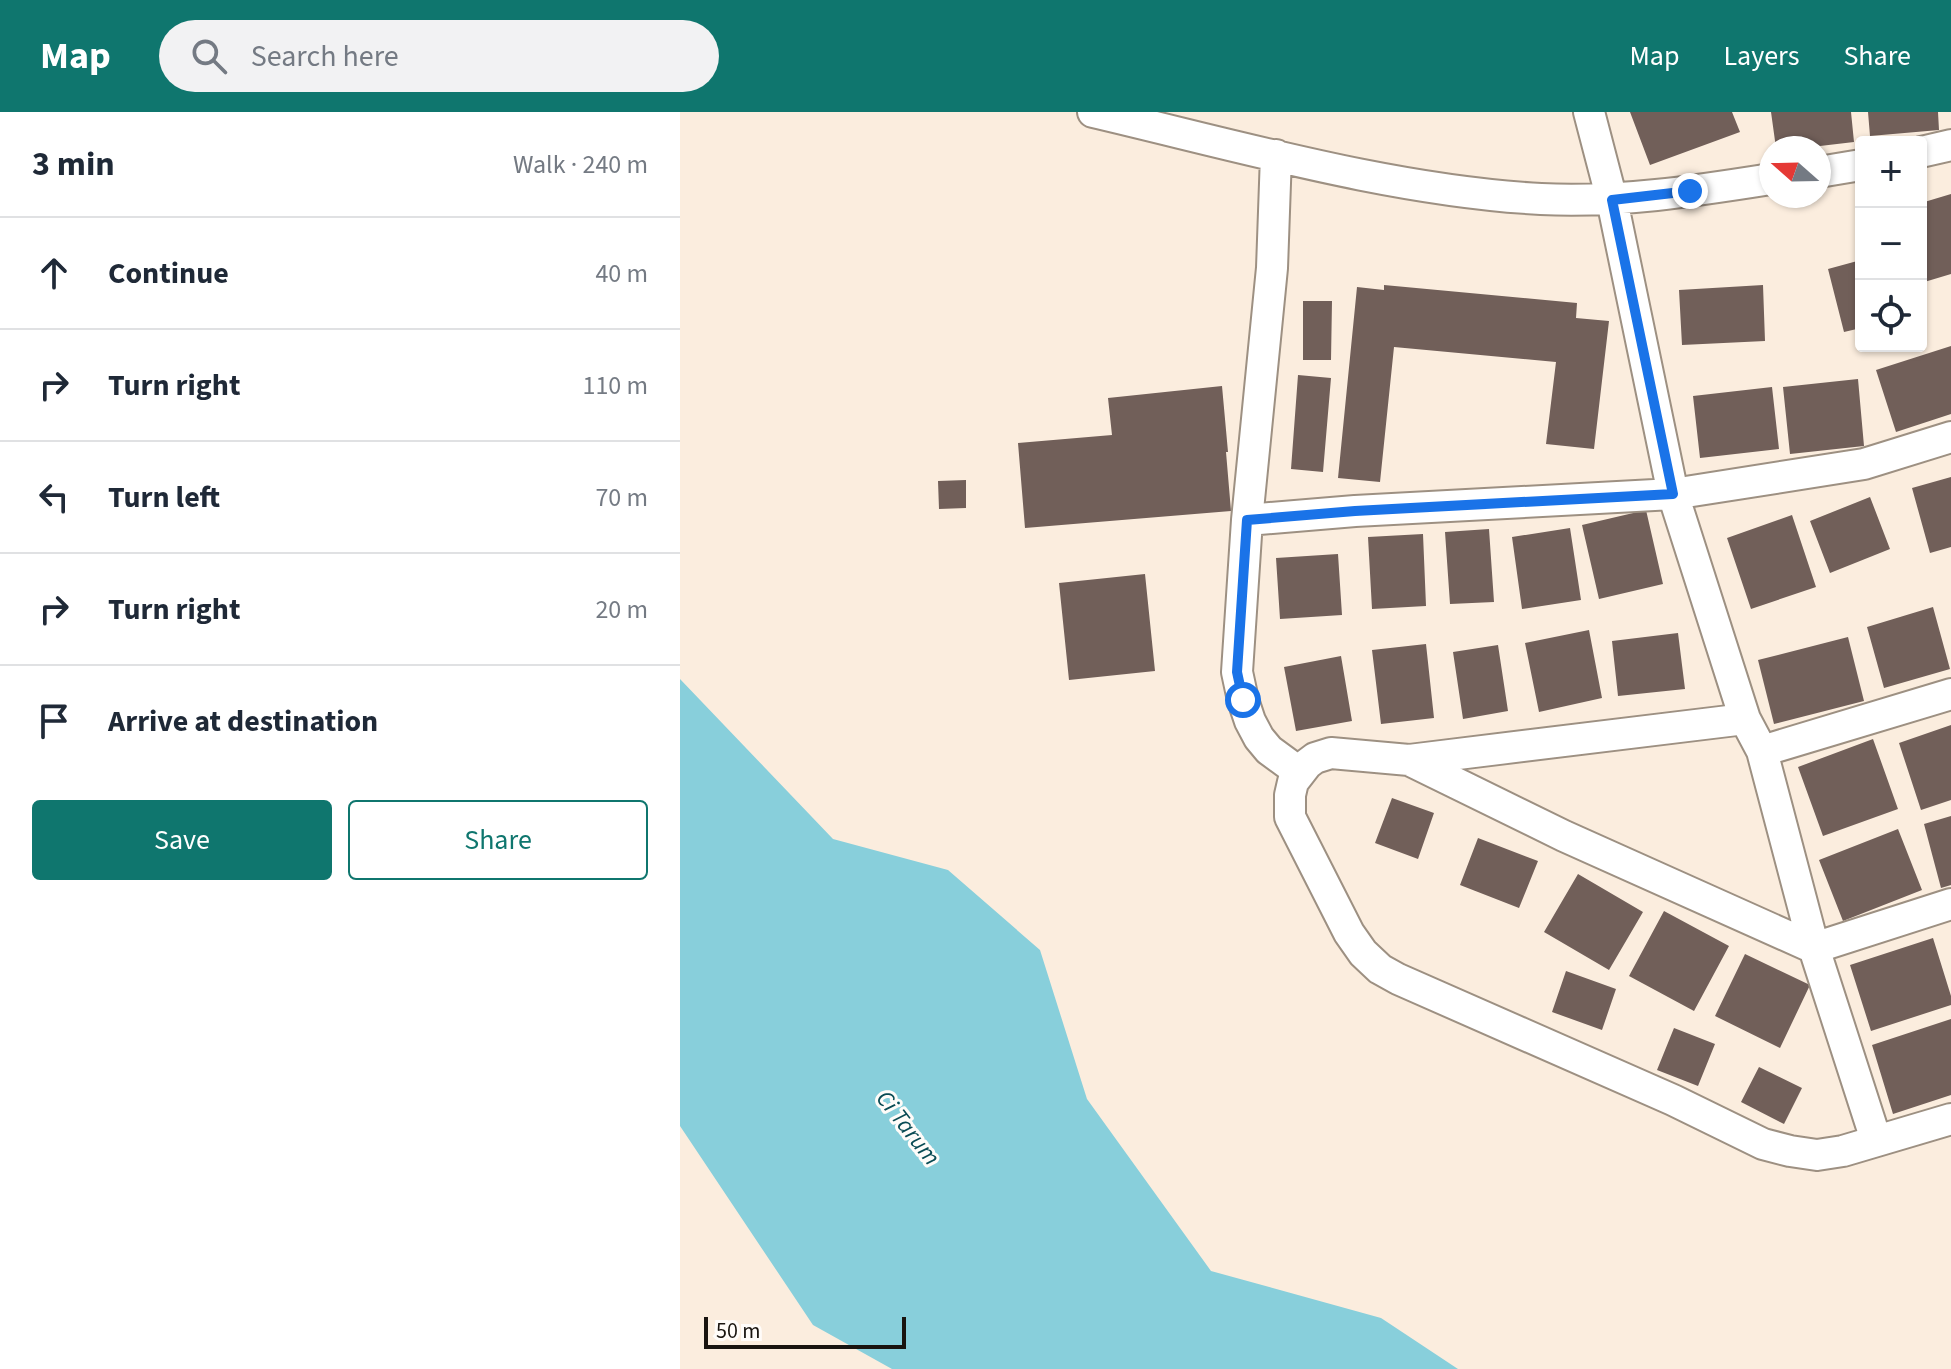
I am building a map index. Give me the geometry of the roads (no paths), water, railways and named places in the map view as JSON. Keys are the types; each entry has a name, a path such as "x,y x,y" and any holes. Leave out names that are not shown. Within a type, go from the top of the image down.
{"street":[{"path":"1093,112 1276,155 1480,194 1612,200 1759,181"},
{"path":"1589,112 1612,200 1673,494 1745,719 1762,751 1814,948 1876,1140"},
{"path":"1927,151 1951,145"},
{"path":"1276,155 1272,268 1247,520 1237,672 1246,710 1259,738 1269,750 1299,772"},
{"path":"1831,170 1855,166"},
{"path":"1247,520 1355,511 1673,494 1864,464 1951,437"},
{"path":"1762,751 1951,694"},
{"path":"1745,719 1409,760 1331,753 1315,758 1299,772 1290,795 1290,817 1349,933 1363,953 1380,969 1398,979 1673,1100 1763,1144 1817,1155 1843,1151 1951,1119"},
{"path":"1409,760 1564,836 1814,948 1951,904"}],"water":[{"name":"Ci Tarum","path":"680,679 833,839 948,870 1040,950 1087,1099 1211,1271 1381,1318 1458,1369 892,1369 813,1325 680,1126"}]}
